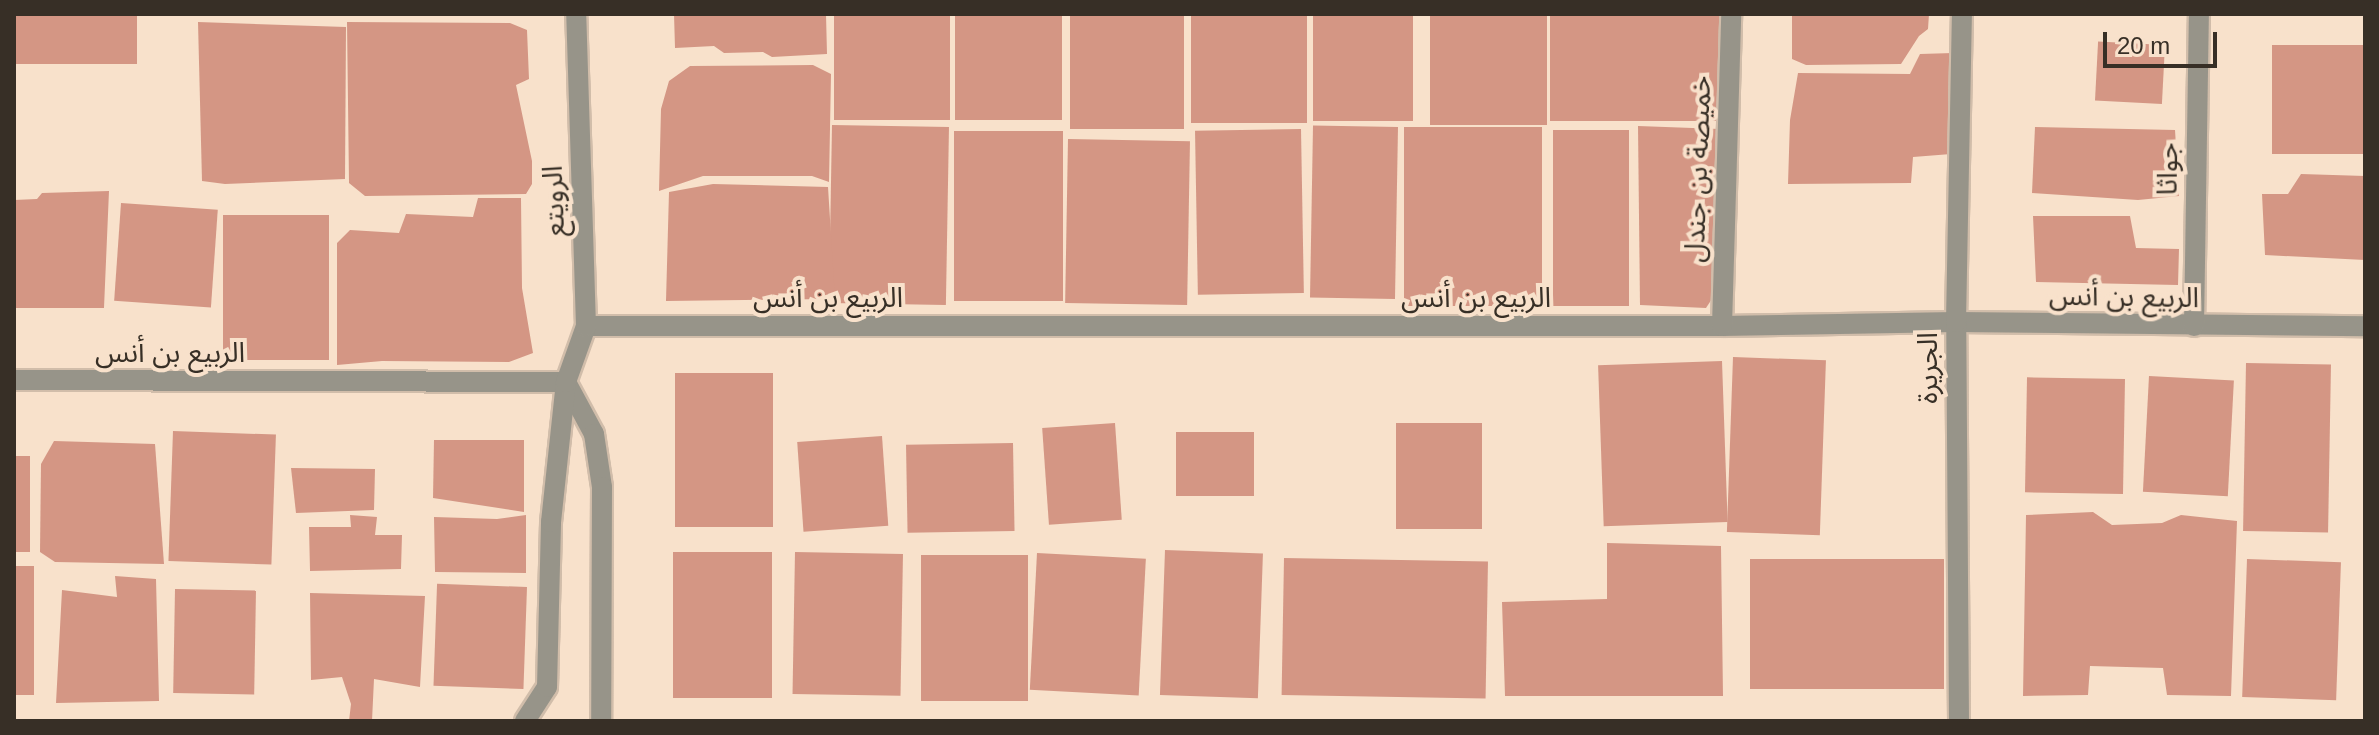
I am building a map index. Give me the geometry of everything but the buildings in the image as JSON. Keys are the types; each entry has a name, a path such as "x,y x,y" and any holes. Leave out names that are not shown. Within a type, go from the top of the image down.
{"street":[{"name":"الرويتع","path":"525,721 547,687 551,522 566,382 586,326 576,14"},
{"name":"خميصة بن جندل","path":"1722,326 1731,14"},
{"name":"الجريرة","path":"1959,721 1956,322 1962,14"},
{"name":"جواثا","path":"2194,326 2199,14"},
{"name":"الربيع بن أنس","path":"586,326 1722,326 1956,322 2365,326"},
{"name":"الربيع بن أنس","path":"14,380 566,382"},
{"path":"566,382 594,434 602,487 601,721"}]}
